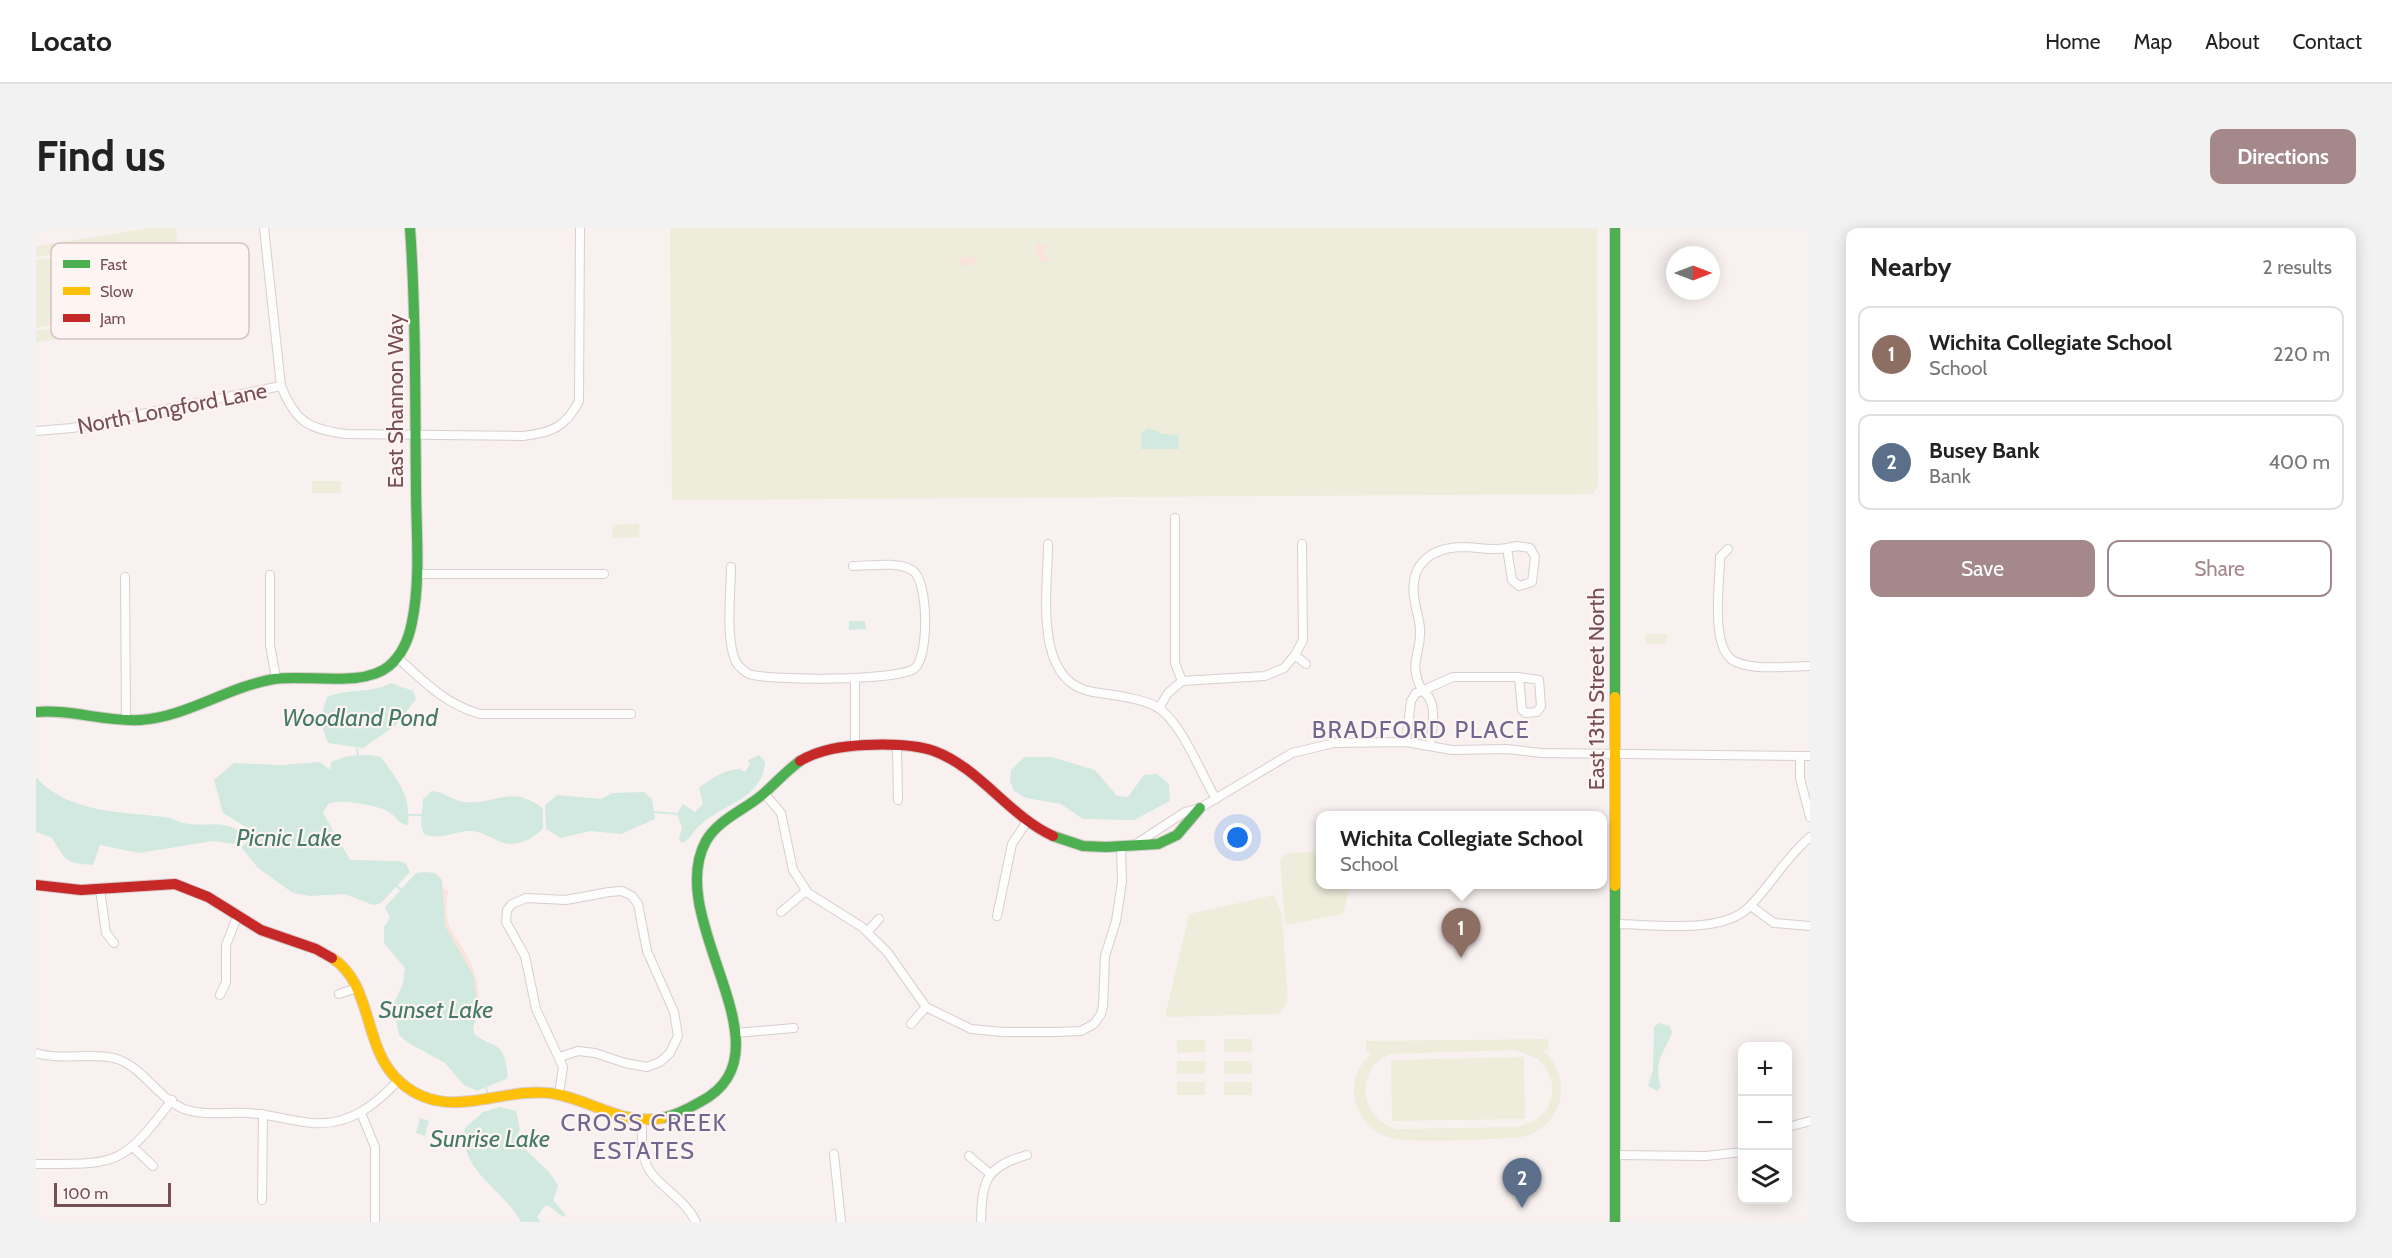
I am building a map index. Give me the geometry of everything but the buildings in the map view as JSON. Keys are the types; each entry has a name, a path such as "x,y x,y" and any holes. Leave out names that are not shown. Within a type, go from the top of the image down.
{"street":[{"path":"264,228 281,386"},
{"name":"East Shannon Way","path":"397,657 409,633 415,612 415,303 410,228"},
{"name":"North Longford Lane","path":"36,430 72,428 281,386 290,408 297,416 304,423 322,431 346,434 523,436 547,433 559,428 568,419 579,401 581,374 580,228"},
{"name":"East 13th Street North","path":"1615,228 1616,1222"},
{"path":"1175,518 1176,663 1182,681"},
{"path":"1048,544 1048,641 1053,660 1063,678 1089,692 1125,697 1159,708 1178,731 1216,799"},
{"path":"1159,708 1168,693 1182,681 1265,676 1284,668 1295,655 1303,640 1302,544"},
{"path":"1430,746 1433,707 1414,674 1420,632 1413,595 1415,575 1420,565 1434,552 1459,547 1530,548 1535,557 1532,582 1519,586 1512,580 1507,548"},
{"path":"1728,549 1720,558 1718,635 1724,652 1735,662 1753,665 1810,666"},
{"path":"732,567 731,641 736,663 747,673 766,677 855,678 899,676 918,666 923,652 922,581 912,570 895,565 853,566"},
{"path":"416,574 604,574"},
{"path":"270,576 270,645 276,678"},
{"path":"125,577 126,720"},
{"path":"1295,655 1306,664"},
{"path":"36,712 51,710 126,720 165,717 195,708 257,682 276,678 362,676 388,667 397,657 441,697 462,709 480,714 632,714"},
{"path":"1406,742 1412,702 1416,693 1452,677 1519,677"},
{"path":"855,678 855,747"},
{"path":"1055,686 1063,678"},
{"path":"1136,844 1185,812 1200,808 1292,753 1334,743 1406,742 1478,751 1507,749 1541,753 1810,756"},
{"path":"36,885 63,891 174,884 201,894 267,933 328,953 345,966 357,988 376,1052 399,1080 428,1098 468,1103 510,1093 534,1091 559,1094 613,1115 642,1120 661,1119 680,1114 716,1095 729,1082 738,1064 736,1034 726,990 702,923 696,894 696,868 702,846 711,834 764,793 790,767 810,754 855,747 932,750 957,764 1047,834 1077,847 1121,848 1136,844 1166,842 1192,820 1200,808"},
{"path":"897,747 898,800"},
{"path":"1800,756 1800,778 1810,817"},
{"path":"764,793 781,813 793,870 807,891 867,932 888,953 926,1007 971,1029 1081,1031 1094,1024 1101,1014 1105,956 1116,921 1122,882 1121,848"},
{"path":"997,916 1012,844 1028,820"},
{"path":"1615,924 1720,924 1735,918 1751,906 1794,852 1810,837"},
{"path":"100,889 106,933 114,943"},
{"path":"559,1094 563,1067 536,1009 525,956 506,922 507,910 512,904 526,898 566,900 609,891 622,891 632,896 638,904 647,951 674,1012 678,1036 670,1053 660,1062 647,1067 578,1051 560,1057"},
{"path":"781,912 807,891"},
{"path":"1751,906 1774,923 1810,926"},
{"path":"220,995 226,982 226,945 237,917"},
{"path":"867,932 879,919"},
{"path":"339,994 357,988"},
{"path":"910,1024 926,1007"},
{"path":"736,1034 794,1028"},
{"path":"36,1053 116,1059 133,1067 184,1109 213,1113 263,1114 314,1123 345,1120 362,1113 386,1095 399,1080"},
{"path":"36,1164 102,1164 116,1160 144,1137 172,1100"},
{"path":"362,1113 375,1146 375,1222"},
{"path":"262,1200 263,1114"},
{"path":"642,1120 643,1155 651,1173 677,1196 696,1222"},
{"path":"1792,1126 1810,1121"},
{"path":"133,1147 153,1166"},
{"path":"1616,1155 1706,1156 1738,1153"},
{"path":"834,1154 841,1222"},
{"path":"981,1222 981,1190 989,1173 1006,1161 1027,1155"},
{"path":"969,1156 989,1173"}],"shaded area":[{"path":"151,228 175,228 178,243 55,243"},
{"path":"670,228 1597,228 1598,486 1593,494 672,500"},
{"path":"51,244 51,254 36,257 36,246"},
{"path":"51,258 51,326 36,328 36,260"},
{"path":"51,328 51,339 58,339 36,342 36,331"},
{"path":"312,481 341,481 341,493 312,493"},
{"path":"639,524 640,537 613,538 612,525"},
{"path":"1646,634 1667,634 1667,644 1646,644"},
{"path":"1316,852 1316,889 1349,889 1343,914 1285,925 1280,859 1286,853"},
{"path":"1274,895 1282,915 1288,1002 1278,1014 1165,1017 1189,914"},
{"path":"1224,1039 1252,1039 1252,1052 1224,1052"},
{"path":"1548,1039 1549,1049 1543,1050 1553,1062 1559,1075 1561,1089 1559,1103 1554,1115 1544,1126 1517,1138 1424,1141 1389,1137 1373,1130 1360,1114 1355,1099 1354,1086 1357,1074 1371,1053 1366,1052 1366,1041","holes":["1515,1050 1538,1059 1547,1070 1552,1083 1552,1096 1547,1109 1533,1122 1517,1127 1397,1129 1384,1123 1375,1115 1366,1094 1366,1082 1370,1071 1389,1054"]},
{"path":"1177,1040 1205,1040 1205,1052 1177,1053"},
{"path":"1524,1057 1525,1119 1392,1121 1391,1060"},
{"path":"1177,1061 1205,1061 1205,1074 1177,1074"},
{"path":"1224,1061 1252,1061 1252,1074 1224,1074"},
{"path":"1177,1082 1205,1082 1205,1095 1177,1095"},
{"path":"1224,1082 1252,1082 1252,1095 1224,1095"}],"sand":[{"path":"1038,242 1046,245 1043,252 1049,262 1042,262 1035,253 1035,245"},
{"path":"973,257 977,262 966,267 957,263 961,258"},
{"path":"442,886 448,891 449,926 468,957 475,975 480,1016 477,1018 478,1013 445,926"}],"water":[{"path":"1149,428 1163,434 1178,435 1179,449 1141,449 1142,432"},
{"path":"849,621 865,621 866,629 849,630"},
{"name":"Woodland Pond","path":"391,683 413,691 416,699 396,725 363,748 328,743 320,720 327,697 376,689"},
{"path":"759,755 765,762 757,785 739,800 707,819 682,843 679,839 682,827 677,814 683,804 695,812 703,804 699,788 723,773 740,769 745,772 750,764 748,760"},
{"name":"Picnic Lake","path":"348,756 381,757 402,789 407,805 408,825 402,824 383,809 358,803 333,802 328,804 323,813 350,860 399,861 406,864 410,872 381,903 373,905 345,894 310,896 293,893 258,868 241,847 246,843 246,827 223,813 214,780 234,763 280,765 320,762 330,770 331,762"},
{"path":"1024,757 1052,757 1095,770 1117,796 1128,797 1144,775 1157,774 1169,784 1170,801 1134,820 1083,819 1061,804 1026,798 1014,791 1010,781 1011,770"},
{"path":"36,777 50,789 81,805 116,812 170,818 181,823 224,825 241,831 241,841 236,844 213,841 139,853 100,845 93,865 71,862 52,838 36,832"},
{"path":"432,791 464,802 520,797 543,808 543,828 529,839 512,844 506,844 474,831 436,836 424,834 421,825 423,799"},
{"path":"644,792 652,799 655,819 621,834 590,831 561,838 546,829 545,805 557,795 601,799 612,793"},
{"name":"Sunset Lake","path":"416,873 435,873 442,880 445,926 474,977 478,1013 473,1028 474,1034 502,1051 506,1064 508,1076 506,1079 477,1091 464,1085 445,1063 407,1042 399,1035 393,1005 403,984 405,968 384,943 384,927 390,918 385,907"},
{"path":"1659,1023 1670,1026 1672,1033 1662,1053 1658,1071 1661,1087 1657,1091 1648,1086 1653,1070 1654,1027"},
{"name":"Sunrise Lake","path":"500,1107 516,1111 520,1130 516,1139 521,1144 517,1149 524,1148 550,1173 558,1186 553,1200 566,1215 563,1217 549,1206 545,1206 537,1217 541,1222 521,1222 505,1200 475,1168 465,1143 465,1128 483,1112"},
{"path":"420,1118 429,1121 425,1136 416,1133"}],"waterway":[{"path":"357,749 358,756"},
{"path":"655,812 677,814"},
{"path":"409,815 422,815"},
{"path":"241,831 246,827"},
{"path":"397,886 401,890"},
{"path":"486,1088 488,1095"}],"traffic: fast":[{"path":"36,712 62,712 127,720 157,718 191,708 240,688 274,679 365,677 378,673 398,657 411,628 417,572 414,325 410,228"},
{"path":"1615,228 1615,697"},
{"path":"662,1118 682,1112 700,1102 726,1080 736,1051 733,1019 700,908 697,873 706,841 717,827 762,795 800,761"},
{"path":"1053,836 1083,846 1158,844 1177,835 1200,808"},
{"path":"1615,886 1615,1222"}],"traffic: slow":[{"path":"1615,697 1615,886"},
{"path":"332,958 345,969 354,982 377,1048 385,1063 395,1077 414,1092 433,1100 453,1102 535,1092 556,1094 635,1119 662,1118"}],"traffic: jam":[{"path":"800,761 824,751 857,745 900,745 934,751 966,769 1022,817 1053,836"},
{"path":"36,885 81,890 175,884 208,897 261,930 316,949 332,958"}],"place":[{"name":"Wichita Collegiate School","path":"1461,958"},
{"name":"Busey Bank","path":"1522,1208"}],"district":[{"name":"BRADFORD PLACE","path":"1421,730"},
{"name":"CROSS CREEK ESTATES","path":"644,1137"}]}
